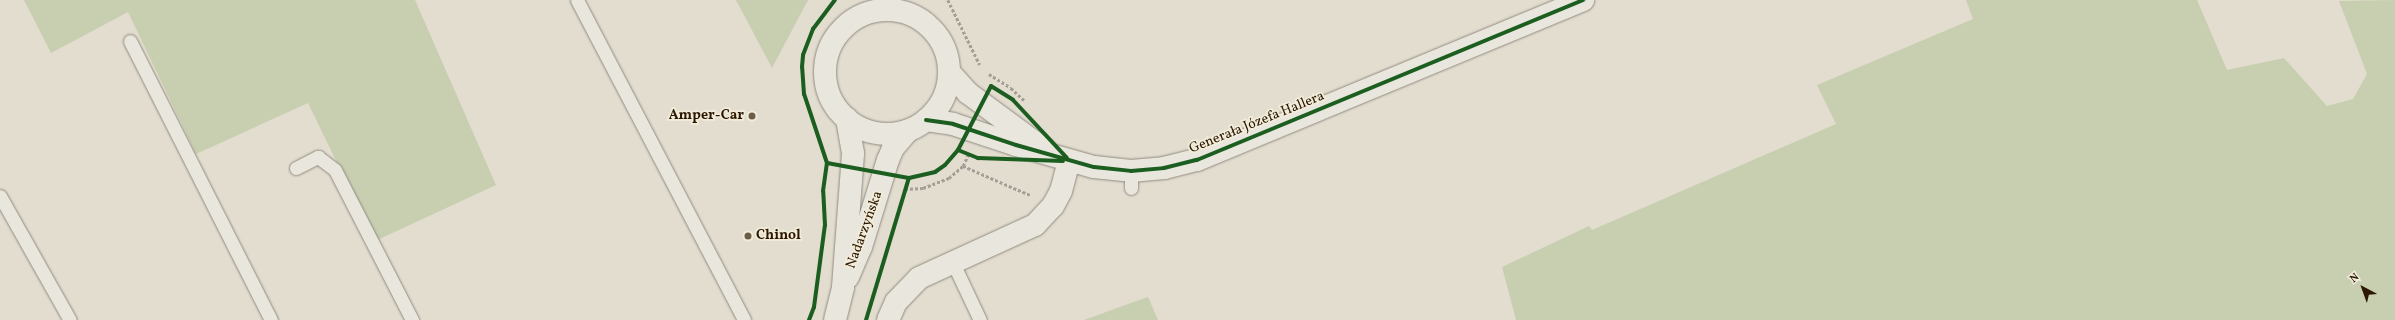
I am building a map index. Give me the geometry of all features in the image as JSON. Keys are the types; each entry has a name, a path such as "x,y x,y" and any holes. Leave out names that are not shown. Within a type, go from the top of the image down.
{"street":[{"path":"920,0 928,25 946,51 950,73 941,104 926,120 908,131 876,133 847,119 828,93 826,61 829,50 840,32 848,24 872,7 877,10 899,11 928,25"},
{"name":"Generała Józefa Hallera","path":"926,120 968,130 1049,153 1070,161 1131,179 1164,168 1197,160 1583,0"},
{"name":"Generała Józefa Hallera","path":"950,73 968,93 1049,153"},
{"name":"Nadarzyńska","path":"835,320 843,287 853,153 847,119"},
{"name":"Nadarzyńska","path":"843,287 861,247 888,160 893,148 908,131"},
{"path":"888,320 896,302 906,289 918,278 1035,225 1053,206 1061,191 1070,161"}],"lane":[{"path":"577,0 744,320"},
{"path":"130,41 271,320"},
{"path":"296,168 318,157 335,170 412,320"},
{"path":"0,196 70,320"},
{"path":"952,263 980,320"}],"path":[{"path":"948,0 982,68"},
{"path":"985,72 1011,88 1029,106"},
{"path":"968,130 958,150 973,156"},
{"path":"900,188 915,189 932,186 949,178 963,166 1035,197"}],"green space":[{"path":"24,0 415,0 496,185 375,241 308,103 196,154 128,12 51,53"},
{"path":"736,0 808,0 772,68"},
{"path":"1966,0 2197,0 2227,70 2284,58 2327,106 2353,99 2367,74 2339,1 2395,0 2395,320 1516,320 1502,267 1589,226 1592,230 1836,124 1817,85 1973,19"},
{"path":"1148,297 1158,320 1084,320 1128,304"}],"cycle path":[{"path":"809,320 814,307 825,225 823,191 827,163 804,94 802,67 803,55 813,29 835,0"},
{"path":"926,120 953,124 1016,145 1094,167 1131,171 1164,168 1197,160 1583,0"},
{"path":"827,163 909,178 935,172 945,165 958,150 991,86 1013,100 1067,158"},
{"path":"958,150 978,158 1063,161"},
{"path":"866,320 909,178"}],"place":[{"name":"Amper-Car","path":"752,116"},
{"name":"Chinol","path":"748,236"}]}
